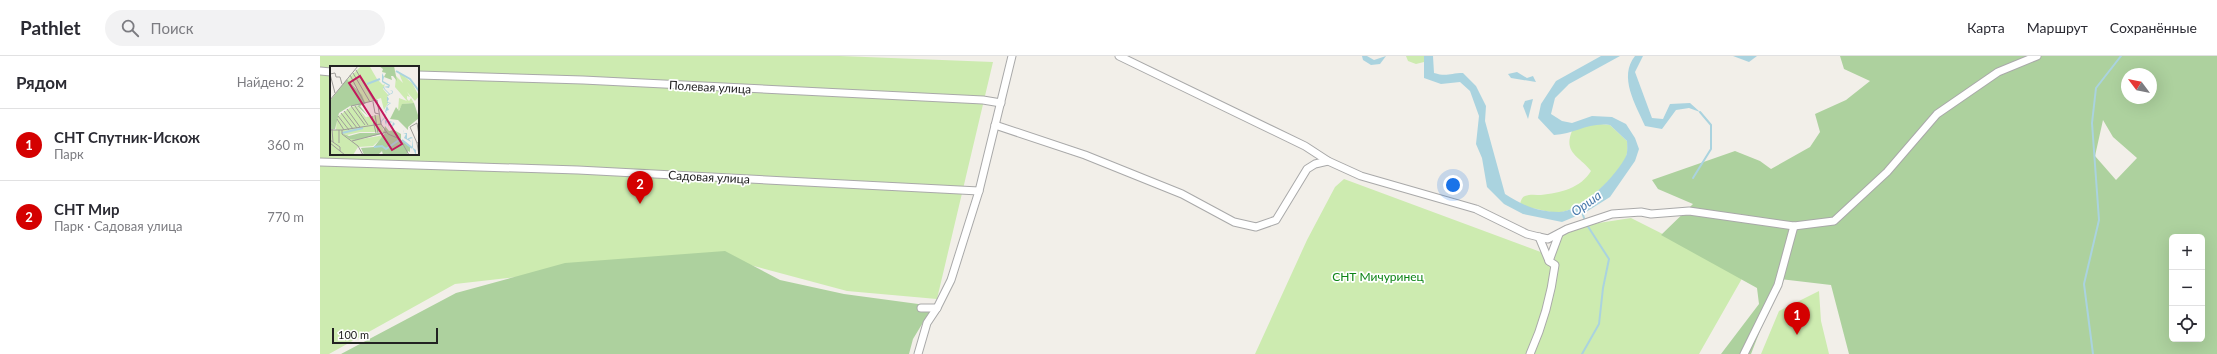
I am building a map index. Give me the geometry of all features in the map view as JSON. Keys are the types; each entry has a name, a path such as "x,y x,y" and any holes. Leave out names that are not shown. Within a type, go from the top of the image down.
{"street":[{"path":"918,354 927,324 951,280 978,191 1012,56"},
{"path":"1119,56 1305,146 1328,161 1361,176 1476,209 1527,234 1548,239 1568,229 1612,214 1641,212 1651,214 1689,211 1794,226 1834,221 1887,172 1936,114 1998,72 2037,56"},
{"name":"Полевая улица","path":"419,75 583,80 959,99 1001,103"},
{"path":"995,125 1085,155 1182,194 1234,222 1256,227 1276,220 1307,169 1315,164 1328,161"},
{"name":"Садовая улица","path":"320,162 578,170 978,191"},
{"path":"1744,354 1778,285 1794,226"},
{"path":"1549,261 1559,234"},
{"path":"1530,354 1542,327 1551,294 1555,265 1549,261 1539,238"},
{"path":"921,308 937,308"}],"green space":[{"path":"320,56 840,56 993,62 937,299 847,291 713,255 455,284 329,354 320,354"},
{"path":"1406,56 1424,56 1424,62 1416,64 1408,61"},
{"path":"1840,56 2217,56 2217,354 1849,354 1831,285 1780,279 1751,354 1721,354 1759,304 1757,288 1661,235 1693,204 1658,189 1652,180 1735,151 1760,161 1771,169 1810,147 1820,132 1815,114 1846,100 1870,81 1844,69","holes":["2103,120 2113,137 2137,158 2116,180 2095,156"]},
{"path":"1586,125 1610,125 1627,141 1627,151 1624,161 1610,179 1580,204 1562,212 1544,211 1525,207 1520,204 1525,196 1563,191 1582,182 1591,171 1571,149 1569,144 1572,131"},
{"name":"СНТ Мичуринец","path":"1344,179 1546,254 1566,228 1631,218 1744,275 1699,354 1255,354 1307,240 1335,187"},
{"path":"725,251 780,280 844,294 933,306 913,339 909,354 341,354 456,293 565,263"},
{"path":"1819,291 1821,321 1829,354 1761,354 1779,311"}],"water":[{"path":"1362,56 1367,56 1374,60 1386,56 1380,64 1371,65 1363,60"},
{"name":"Орша","path":"1424,56 1433,56 1434,73 1445,75 1463,73 1476,86 1486,106 1485,121 1505,194 1530,207 1544,211 1559,212 1578,206 1607,182 1622,164 1627,154 1627,141 1610,125 1595,125 1569,133 1554,135 1538,118 1541,104 1556,81 1601,56 1620,56 1569,84 1555,98 1551,114 1562,121 1572,123 1592,116 1612,117 1626,124 1635,138 1639,149 1635,161 1610,197 1586,212 1562,222 1523,214 1504,204 1487,187 1482,158 1476,144 1479,116 1470,91 1460,82 1441,84 1424,78"},
{"path":"1635,56 1643,56 1635,72 1652,118 1663,119 1670,104 1690,103 1700,112 1689,108 1676,110 1662,129 1645,126 1633,100 1628,82 1630,64"},
{"path":"1733,56 1757,56 1749,62"},
{"path":"1517,72 1527,78 1533,76 1536,82 1511,78 1508,74"},
{"path":"1533,99 1528,119 1523,106 1525,101"}],"waterway":[{"path":"2093,354 2084,284 2099,220 2092,123 2096,88 2121,56"},
{"path":"1693,178 1711,149 1711,125 1700,112"},
{"name":"Орша","path":"1582,212 1584,218"},
{"path":"1582,354 1599,324 1603,288 1609,259 1587,225"}],"place":[{"name":"СНТ Мир","path":"640,204"},
{"name":"СНТ Спутник-Искож","path":"1797,335"}]}
